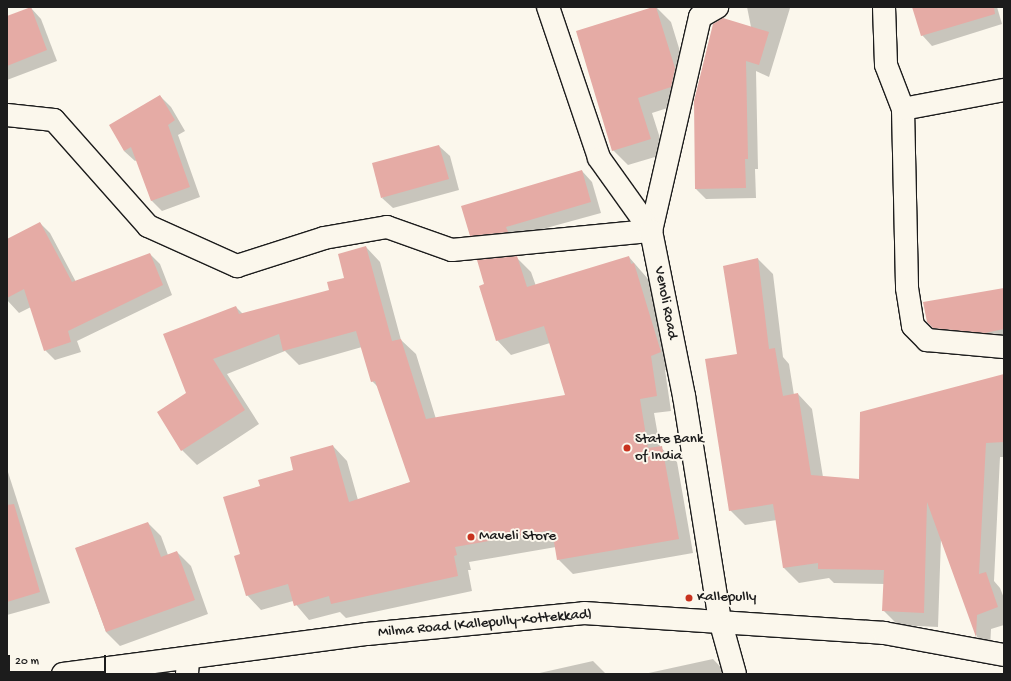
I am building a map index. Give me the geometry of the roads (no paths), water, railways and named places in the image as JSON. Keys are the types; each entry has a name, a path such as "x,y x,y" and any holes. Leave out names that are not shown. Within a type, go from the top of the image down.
{"street":[{"name":"Venoli Road","path":"548,7 599,158 651,231 684,396 720,620 735,674"},
{"path":"7,116 54,120 148,226 237,266 324,238 387,227 452,250 651,231 700,17 717,7"},
{"path":"884,7 886,65 903,109 907,288 913,326 927,340 1004,346"},
{"path":"903,109 1004,90"},
{"name":"Milma Road (Kallepully-Kottekkad)","path":"63,674 188,666 367,634 584,613 720,620 884,633 1004,655"}],"place":[{"name":"State Bank of India","path":"627,448"},
{"name":"Maveli Store","path":"471,537"},
{"name":"Kallepully","path":"689,598"}]}
